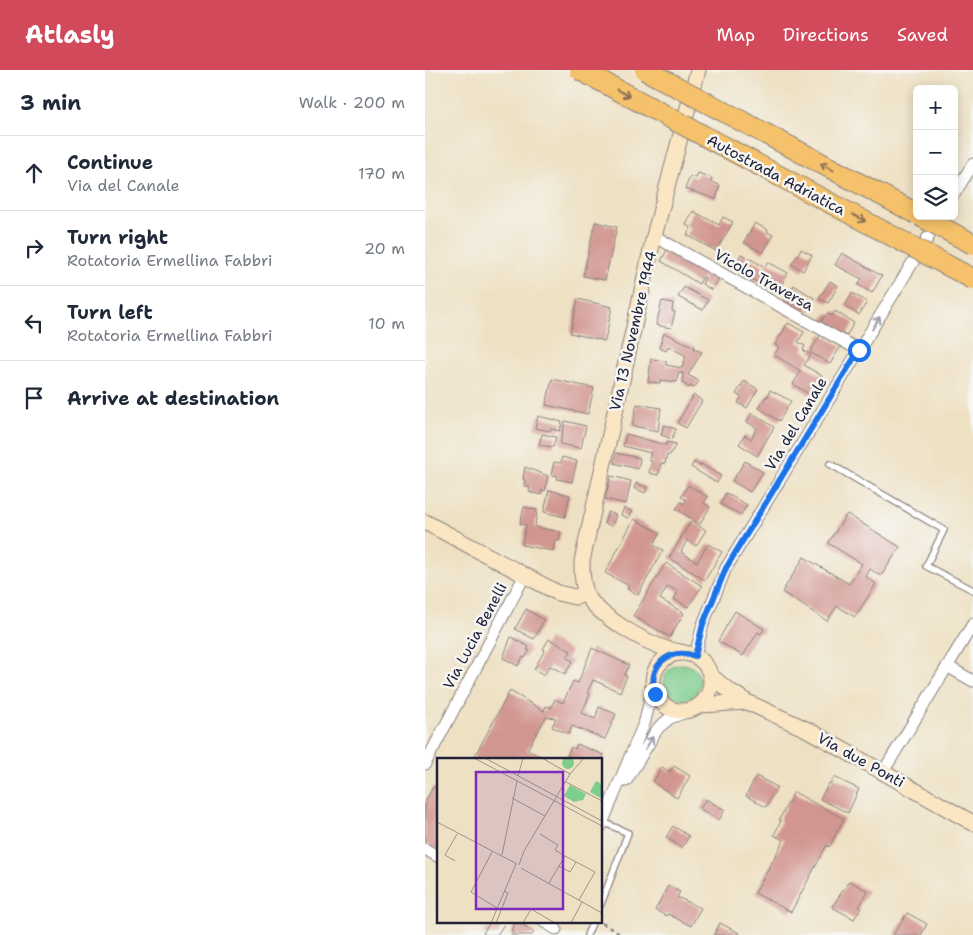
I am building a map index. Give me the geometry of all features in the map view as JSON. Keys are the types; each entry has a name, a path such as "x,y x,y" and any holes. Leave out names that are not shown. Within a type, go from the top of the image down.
{"highway":[{"name":"Autostrada Adriatica","path":"580,70 973,279"},
{"name":"Autostrada Adriatica","path":"645,70 913,212"},
{"path":"928,220 973,244"}],"street":[{"name":"Via 13 Novembre 1944","path":"586,594 582,576 582,561 586,539 654,236 698,70"},
{"path":"958,188 973,164"},
{"name":"Via del Canale","path":"690,655 726,568 939,220"},
{"name":"Vicolo Traversa","path":"654,236 859,350"},
{"path":"425,522 558,593 575,597 586,594 603,614 641,639 690,655 702,661 710,674 710,691 696,707 670,718 658,728 603,821"},
{"name":"Via Lucia Benelli","path":"425,764 525,575"},
{"path":"883,772 973,624"},
{"path":"641,639 653,656 655,694 666,707 683,711 696,707"},
{"path":"603,821 645,721 653,680 659,664 675,654 690,655"},
{"path":"947,666 973,680"},
{"name":"Via due Ponti","path":"710,674 727,689 747,702 808,730 973,823"},
{"name":"Via due Ponti","path":"696,707 714,703 747,702"},
{"path":"425,849 437,856"},
{"path":"545,922 556,928"}],"lane":[{"path":"830,464 944,530 926,566 973,590"},
{"path":"603,821 628,833 603,899"},
{"path":"587,935 593,922"}],"path":[{"path":"600,922 621,935"}],"green space":[{"path":"682,664 689,665 695,669 699,675 699,689 695,695 689,699 682,700 675,699 669,695 665,689 664,682 665,675 669,669 675,665"}],"building":[{"path":"698,173 712,178 711,182 720,185 716,199 685,189 690,176 696,178"},
{"path":"693,211 719,225 723,217 733,222 716,251 687,235 691,228 686,225"},
{"path":"595,222 617,227 605,280 583,276"},
{"path":"755,223 773,235 763,253 744,242"},
{"path":"668,248 720,277 712,290 702,284 705,278 703,277 699,284 661,261"},
{"path":"801,249 812,255 803,271 792,264"},
{"path":"842,253 882,276 872,293 858,285 862,279 835,265"},
{"path":"741,254 765,267 768,262 788,273 777,293 733,269"},
{"path":"830,281 838,286 828,303 819,298"},
{"path":"794,285 814,298 804,315 783,303"},
{"path":"684,287 708,300 703,310 678,297"},
{"path":"852,293 867,302 859,315 845,306"},
{"path":"578,299 612,307 605,341 570,333"},
{"path":"662,301 673,303 672,311 675,312 671,328 656,325"},
{"path":"835,311 854,323 845,338 825,327 827,325 821,322 827,313 832,316"},
{"path":"788,323 804,332 798,342 805,346 803,350 811,355 804,365 822,376 810,395 793,384 801,371 774,355 779,347 775,345"},
{"path":"664,333 702,352 688,375 699,381 694,388 690,386 689,388 682,382 683,373 678,374 677,382 660,380 660,383 648,382 651,359 666,361 666,365 682,368 686,356 668,346 666,351 659,348"},
{"path":"821,334 841,346 830,364 810,352"},
{"path":"552,379 594,388 588,414 546,405"},
{"path":"744,381 758,389 747,408 738,403 741,397 736,394"},
{"path":"770,390 791,401 779,421 759,408 766,396 768,397"},
{"path":"694,395 702,401 686,428 677,423"},
{"path":"637,404 661,408 658,431 632,426"},
{"path":"752,413 774,427 757,456 739,444 745,435 751,439 757,428 747,422"},
{"path":"538,416 562,422 560,431 535,428"},
{"path":"565,421 586,426 581,448 560,444"},
{"path":"664,425 676,429 672,439 661,435"},
{"path":"542,434 556,437 553,447 539,445"},
{"path":"626,434 666,445 667,442 676,444 670,455 667,455 665,464 661,463 658,475 649,473 652,461 649,460 651,453 623,446"},
{"path":"616,453 640,458 638,469 614,463"},
{"path":"562,457 577,461 572,482 557,479 558,476 551,475 554,462 561,463"},
{"path":"745,461 763,472 750,492 732,481"},
{"path":"694,462 721,476 717,483 691,467"},
{"path":"525,467 548,476 545,491 542,490 541,495 529,492 530,487 524,486"},
{"path":"611,476 631,481 626,504 605,499"},
{"path":"636,483 647,487 645,493 634,488"},
{"path":"688,485 708,497 704,503 710,507 700,524 676,509 681,502 684,504 686,500 681,497"},
{"path":"549,490 570,495 565,517 544,512"},
{"path":"726,493 747,505 741,515 720,504"},
{"path":"524,507 537,510 535,527 561,532 559,541 555,541 553,551 522,545 526,525 520,524"},
{"path":"624,508 632,511 628,518 621,515"},
{"path":"608,512 616,515 612,526 604,523"},
{"path":"847,514 900,547 881,576 870,569 866,577 876,584 855,617 837,606 827,621 782,592 804,557 849,584 862,564 828,543"},
{"path":"634,519 660,533 653,545 663,550 638,595 627,589 629,586 605,573"},
{"path":"691,521 706,530 696,546 687,540 681,552 697,562 708,544 722,552 705,580 669,558"},
{"path":"666,563 702,586 688,607 674,599 678,592 675,590 668,586 664,592 660,599 684,613 670,637 633,616"},
{"path":"526,609 544,620 534,639 515,629"},
{"path":"735,611 764,629 761,634 758,632 743,656 718,641"},
{"path":"511,637 529,647 527,650 530,650 518,666 503,658"},
{"path":"549,639 571,651 567,658 573,661 565,674 550,666 544,675 534,669"},
{"path":"592,648 629,665 624,675 627,676 620,692 593,680 587,693 590,694 582,713 595,719 599,707 616,714 605,739 572,726 569,734 552,727 556,718 546,717 527,750 545,758 474,758 510,691 544,711 546,706 551,708 555,699 563,703 573,681 578,683"},
{"path":"577,744 604,755 602,758 570,758 567,756 571,747 575,749"},
{"path":"674,766 690,776 677,798 653,782 662,767 670,772"},
{"path":"756,776 777,787 766,807 746,796"},
{"path":"834,777 859,789 848,813 820,799"},
{"path":"433,787 437,789 437,850 425,843 425,802"},
{"path":"794,792 844,819 829,847 827,845 791,912 755,893 784,840 774,835 781,821 779,820"},
{"path":"706,799 725,810 719,820 700,809"},
{"path":"673,826 689,836 682,848 666,837"},
{"path":"849,881 868,891 854,919 832,907"},
{"path":"668,886 680,892 677,897 701,908 691,926 668,914 667,916 655,910"},
{"path":"907,913 927,924 921,935 893,935"},
{"path":"490,922 505,922 497,935 486,935 483,933"},
{"path":"516,922 519,922 534,932 532,935 511,935 513,931 511,930"},
{"path":"720,923 739,933 737,935 714,935"}],"route":[{"path":"655,694 653,679 659,664 675,654 685,653 695,656 703,624 726,568 859,350"}]}
